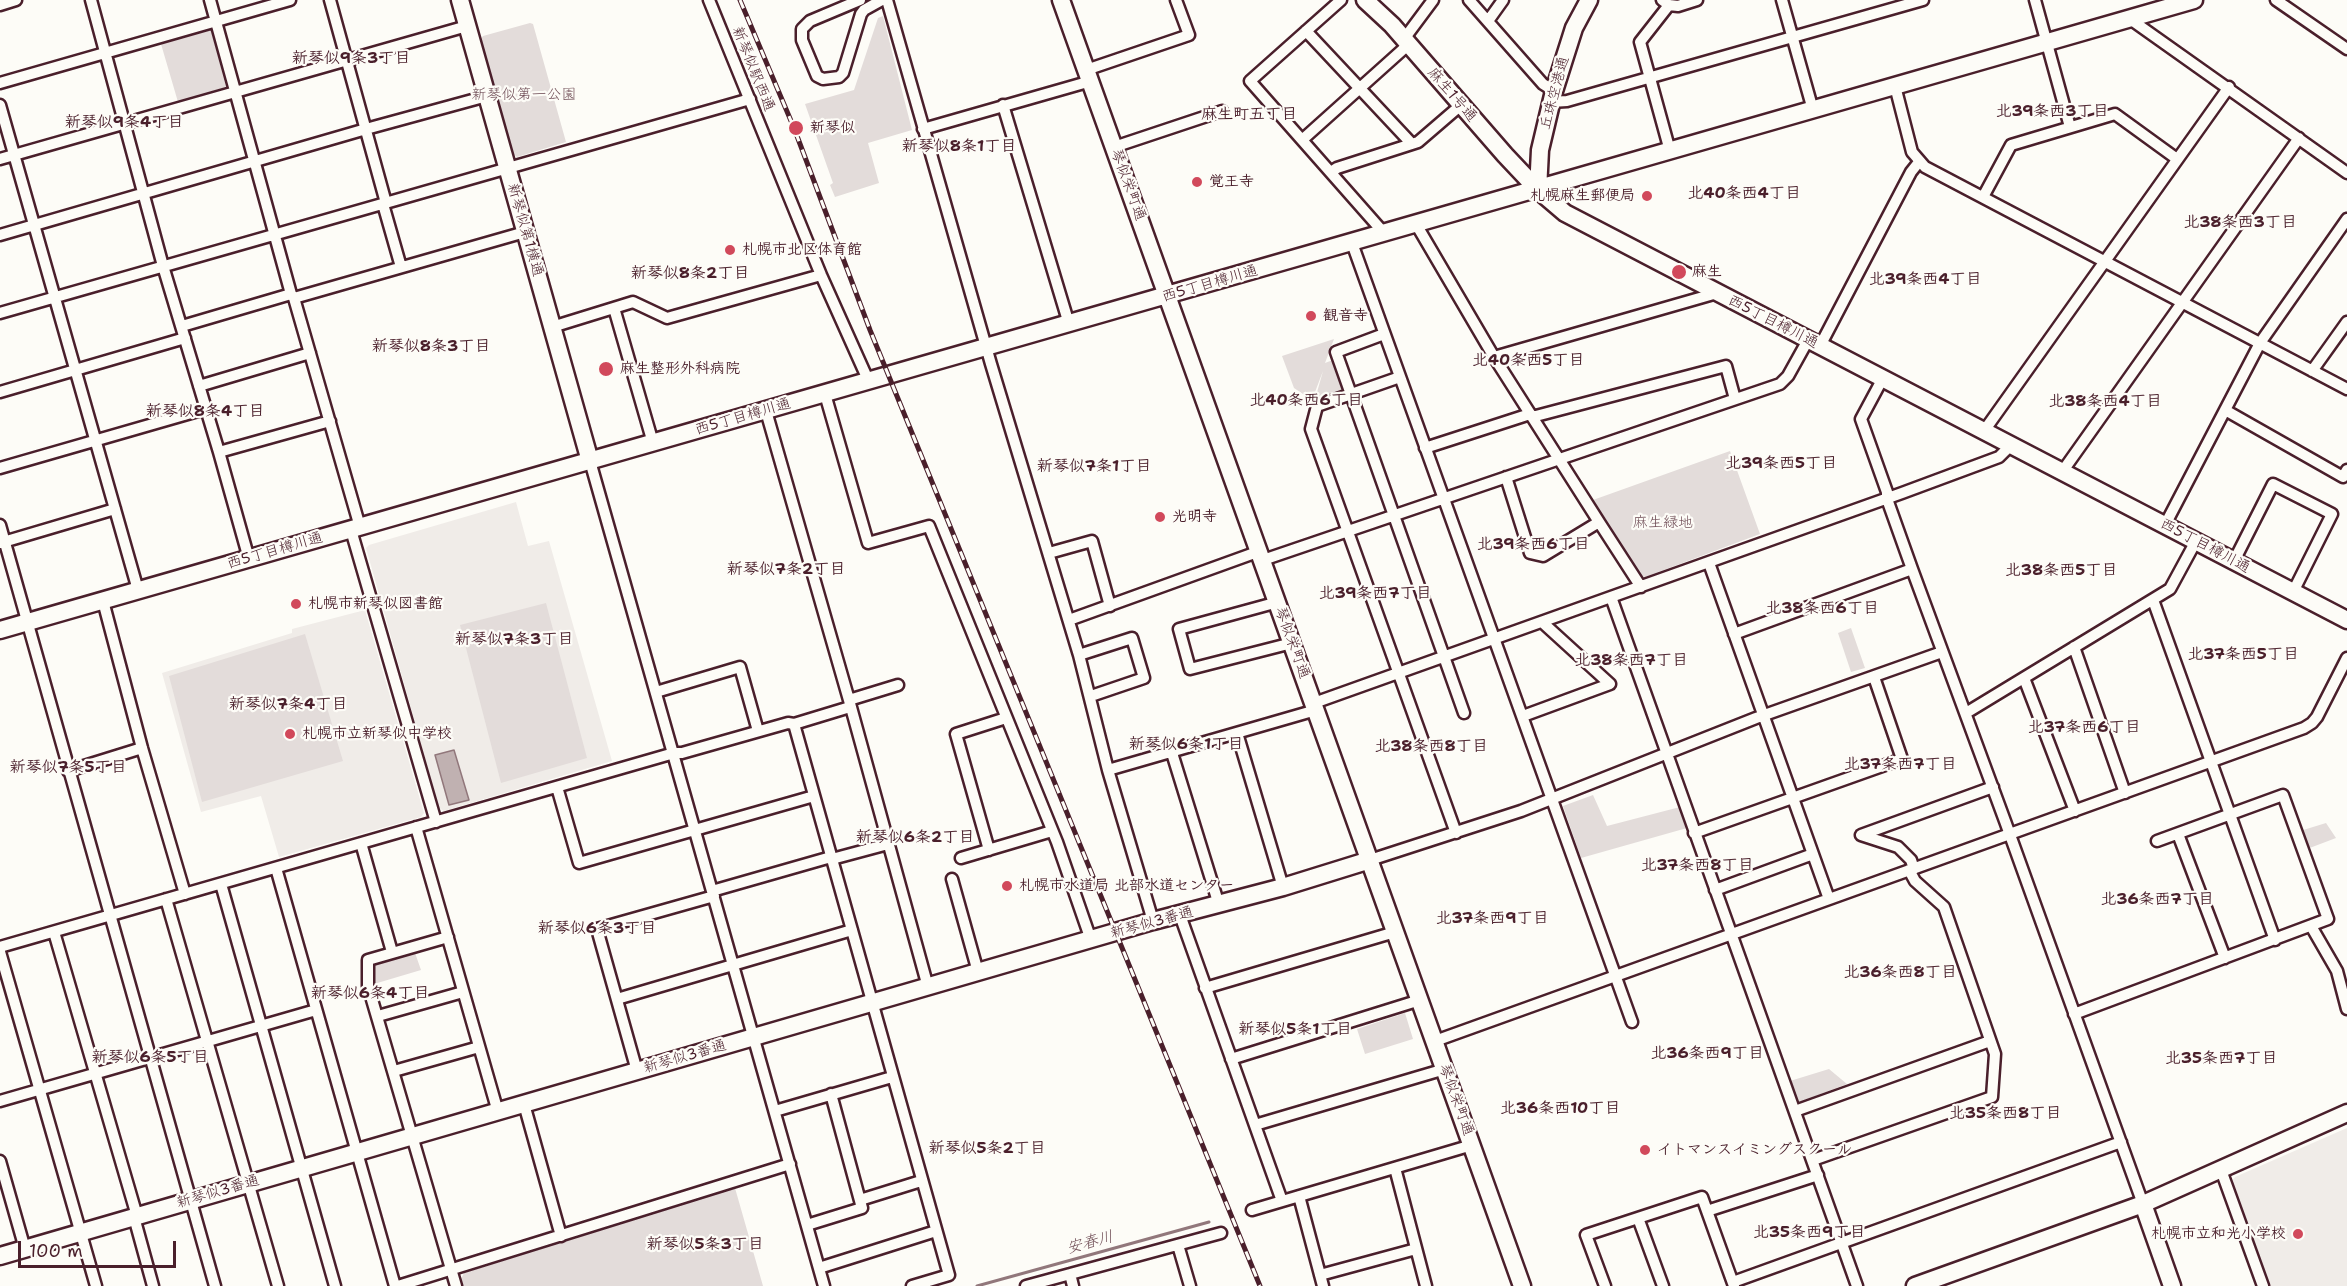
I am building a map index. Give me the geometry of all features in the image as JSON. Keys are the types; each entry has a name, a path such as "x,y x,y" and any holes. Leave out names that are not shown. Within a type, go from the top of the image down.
{"street":[{"path":"0,4 16,0"},
{"path":"91,0 163,266 249,559"},
{"path":"210,0 274,234 330,421 356,528 435,822"},
{"path":"0,83 290,0"},
{"path":"330,0 401,267"},
{"name":"新琴似第1横通","path":"460,0 590,461"},
{"name":"新琴似駅西通","path":"709,0 821,275 869,381"},
{"path":"860,0 810,21 802,29 802,40 818,76 828,80 839,77 843,73 864,10 882,0"},
{"path":"887,0 986,348 1069,620 1108,770 1153,921"},
{"name":"琴似栄町通","path":"1061,0 1522,1286"},
{"path":"923,129 1003,105 1089,75 1189,35 1176,0"},
{"path":"1341,0 1250,81 1384,233"},
{"name":"麻生1号通","path":"1365,0 1406,42 1538,190"},
{"path":"1302,140 1406,42 1432,0"},
{"path":"1469,0 1552,97 1567,101 1923,0"},
{"path":"1488,21 1503,0"},
{"name":"丘珠空港通","path":"1538,190 1540,150 1552,97 1574,28 1589,0"},
{"path":"1670,151 1640,42 1665,2 1678,6 1697,0"},
{"path":"1782,0 1813,110"},
{"path":"2035,0 2070,127"},
{"path":"1538,190 2194,0"},
{"path":"2277,0 2347,49"},
{"path":"834,10 852,18 857,29"},
{"path":"2130,19 2229,87 2347,173"},
{"path":"0,159 467,26"},
{"path":"1306,31 1412,144"},
{"path":"1895,86 1912,152 1919,162 2347,389"},
{"path":"1984,431 2229,87"},
{"path":"0,235 487,96"},
{"path":"0,313 750,99"},
{"path":"0,105 138,590"},
{"path":"1003,105 1069,324"},
{"path":"1331,172 1336,168 1418,141 1461,105"},
{"path":"1114,147 1222,111"},
{"path":"1983,197 2011,145 2115,114 2177,159"},
{"path":"2062,471 2299,138"},
{"path":"1069,620 1261,556 1349,531 1780,384 1814,343 1911,172 1919,162"},
{"name":"西5丁目樽川通","path":"0,630 1538,190 1565,213 2347,620"},
{"path":"2165,525 2260,343 2347,219"},
{"path":"1416,224 1494,357 1641,587"},
{"path":"182,326 525,232"},
{"path":"1352,243 1632,1022"},
{"path":"552,327 633,302 667,318 821,275"},
{"path":"1494,357 1717,293"},
{"path":"614,308 653,443"},
{"path":"2312,371 2347,322"},
{"path":"1384,334 1336,352 1464,713"},
{"path":"0,392 185,338"},
{"path":"199,386 310,353"},
{"path":"1425,448 1531,415 1726,366 1735,399"},
{"path":"1400,376 1317,406 1311,429 1456,833"},
{"path":"1883,378 1861,419 1912,569 1993,787 2172,1286"},
{"path":"825,394 868,543 929,526 1052,831 1090,940"},
{"path":"0,468 205,409"},
{"path":"2225,410 2343,477 2347,470"},
{"path":"766,411 850,703 928,987"},
{"path":"219,452 330,421"},
{"path":"1108,770 1237,734 1315,706 1398,673 1999,457 2011,445"},
{"path":"590,461 824,1286"},
{"path":"1506,477 1530,553 1543,555 1599,522"},
{"path":"2234,561 2273,484 2332,514 2293,592"},
{"path":"2,543 115,509"},
{"path":"0,525 2,543 215,1286"},
{"path":"1049,553 1092,541 1110,606"},
{"path":"1966,713 2170,589 2196,541"},
{"path":"1709,563 1829,899"},
{"path":"1734,634 1912,569"},
{"path":"1611,597 1857,1286"},
{"path":"2153,600 2275,939"},
{"path":"102,601 185,894"},
{"path":"1278,602 1179,629 1190,669 1292,643"},
{"path":"1523,716 1610,684 1542,622"},
{"path":"1079,655 1132,638 1144,678 1090,696"},
{"path":"2074,648 2125,793"},
{"path":"1370,860 1552,799 1763,716 1942,652"},
{"path":"1435,1041 2304,729 2312,723 2347,658"},
{"path":"656,692 740,668 758,730"},
{"path":"1694,833 1902,759 1874,676"},
{"path":"2024,678 2075,811"},
{"path":"96,1286 0,950 166,899 674,753 682,753 758,730 788,723 794,724 898,685"},
{"path":"989,850 956,734 1006,718"},
{"path":"794,724 949,1275 912,1286"},
{"path":"1237,734 1283,887"},
{"path":"68,771 142,748"},
{"path":"1172,753 1219,905"},
{"path":"557,787 579,863 814,796"},
{"path":"1813,1160 1992,1096 1995,1054 1944,907 1915,881 1911,860 1898,847 1861,835 1993,787"},
{"path":"2074,1014 2328,920 2283,795 2157,841"},
{"path":"416,827 498,1112"},
{"path":"961,858 1052,831"},
{"path":"2178,834 2225,958"},
{"path":"362,843 392,952"},
{"path":"637,1071 597,929 831,858 888,844"},
{"path":"1715,890 1813,854"},
{"name":"新琴似3番通","path":"0,1256 1370,860"},
{"path":"276,868 396,1286 790,1164"},
{"path":"952,879 978,972"},
{"path":"221,884 335,1286"},
{"path":"166,899 278,1286"},
{"path":"1180,915 1282,1201"},
{"path":"2311,926 2337,971 2347,1009"},
{"path":"617,999 852,930"},
{"path":"54,932 153,1286"},
{"path":"1205,988 1395,932"},
{"path":"447,937 368,960 368,986 414,1136 456,1286"},
{"path":"378,1016 463,992"},
{"path":"1231,1059 1420,1000"},
{"path":"0,1101 316,1010"},
{"path":"1795,1111 1990,1041"},
{"path":"394,1071 479,1047"},
{"path":"1255,1125 1445,1069"},
{"path":"775,1111 892,1077"},
{"path":"807,1225 862,1208 831,1094"},
{"path":"524,1104 561,1236"},
{"path":"1915,1286 2143,1204 2347,1113"},
{"path":"1605,1286 1586,1235 1702,1197 1733,1284 2121,1142"},
{"path":"1252,1210 1472,1145"},
{"path":"0,1161 25,1248"},
{"path":"1395,1168 1426,1286"},
{"path":"2221,1170 2263,1286"},
{"path":"1707,1210 1818,1175"},
{"path":"860,1200 921,1181"},
{"path":"1299,1196 1322,1280 1416,1249"},
{"path":"1638,1218 1663,1286"},
{"path":"819,1268 936,1231"},
{"path":"1026,1286 1221,1233"},
{"path":"1178,1245 1190,1286"},
{"path":"1070,1274 1073,1286"}],"shaded area":[{"path":"516,502 528,546 549,541 612,761 444,811 439,808 366,548 369,545"},
{"name":"札幌市立新琴似中学校","path":"365,610 424,813 421,817 279,857 261,796 201,812 162,673 292,633 292,629"},
{"path":"454,750 469,800 449,805 435,755"},
{"name":"札幌市立和光小学校","path":"2347,1128 2347,1286 2267,1286 2232,1181 2235,1177"}],"green space":[{"path":"883,16 912,130 868,143 879,183 835,197 830,185 833,183 805,104 854,90 878,18"},
{"name":"新琴似第一公園","path":"533,24 566,142 517,157 512,153 480,40 483,36"},
{"path":"211,30 226,87 178,102 161,44"},
{"path":"1334,339 1325,363 1333,360 1344,392 1314,403 1323,371 1312,400 1294,388 1282,356"},
{"name":"麻生緑地","path":"1730,451 1760,534 1645,577 1640,575 1593,500"},
{"path":"546,603 587,758 501,783 460,625"},
{"path":"1851,628 1865,668 1851,672 1838,633"},
{"path":"305,634 343,761 202,802 169,676"},
{"path":"1593,795 1607,826 1680,807 1687,828 1581,858 1563,806"},
{"path":"2326,823 2336,838 2307,849 2300,831"},
{"path":"414,950 421,970 374,984 373,963"},
{"path":"1405,1013 1413,1039 1365,1054 1357,1029"},
{"path":"1829,1069 1847,1084 1797,1103 1790,1081"},
{"path":"735,1188 763,1286 463,1286 461,1279 464,1273"}],"waterway":[{"name":"安春川","path":"977,1286 1209,1222"}],"railway":[{"path":"740,0 794,128 870,330 1260,1286"}],"place":[{"name":"新琴似","path":"796,128"},
{"name":"覚王寺","path":"1197,182"},
{"name":"札幌麻生郵便局","path":"1647,196"},
{"name":"札幌市北区体育館","path":"730,250"},
{"name":"麻生","path":"1679,272"},
{"name":"観音寺","path":"1311,316"},
{"name":"麻生整形外科病院","path":"606,369"},
{"name":"光明寺","path":"1160,517"},
{"name":"札幌市新琴似図書館","path":"296,604"},
{"name":"札幌市立新琴似中学校","path":"290,734"},
{"name":"札幌市水道局 北部水道センター","path":"1007,886"},
{"name":"イトマンスイミングスクール","path":"1645,1150"},
{"name":"札幌市立和光小学校","path":"2298,1234"}],"district":[{"name":"新琴似9条3丁目","path":"351,59"},
{"name":"北39条西3丁目","path":"2052,112"},
{"name":"麻生町五丁目","path":"1249,115"},
{"name":"新琴似9条4丁目","path":"124,123"},
{"name":"新琴似8条1丁目","path":"959,147"},
{"name":"北40条西4丁目","path":"1744,194"},
{"name":"北38条西3丁目","path":"2240,223"},
{"name":"新琴似8条2丁目","path":"690,274"},
{"name":"北39条西4丁目","path":"1925,280"},
{"name":"新琴似8条3丁目","path":"431,347"},
{"name":"北40条西5丁目","path":"1528,361"},
{"name":"北40条西6丁目","path":"1306,401"},
{"name":"北38条西4丁目","path":"2105,402"},
{"name":"新琴似8条4丁目","path":"205,412"},
{"name":"北39条西5丁目","path":"1781,464"},
{"name":"新琴似7条1丁目","path":"1094,467"},
{"name":"北39条西6丁目","path":"1533,545"},
{"name":"新琴似7条2丁目","path":"786,570"},
{"name":"北38条西5丁目","path":"2061,571"},
{"name":"北39条西7丁目","path":"1375,594"},
{"name":"北38条西6丁目","path":"1822,609"},
{"name":"新琴似7条3丁目","path":"514,640"},
{"name":"北37条西5丁目","path":"2243,655"},
{"name":"北38条西7丁目","path":"1631,661"},
{"name":"新琴似7条4丁目","path":"288,705"},
{"name":"北37条西6丁目","path":"2084,728"},
{"name":"新琴似6条1丁目","path":"1186,745"},
{"name":"北38条西8丁目","path":"1431,747"},
{"name":"北37条西7丁目","path":"1900,765"},
{"name":"新琴似7条5丁目","path":"68,768"},
{"name":"新琴似6条2丁目","path":"915,838"},
{"name":"北37条西8丁目","path":"1697,866"},
{"name":"北36条西7丁目","path":"2157,900"},
{"name":"北37条西9丁目","path":"1492,919"},
{"name":"新琴似6条3丁目","path":"597,929"},
{"name":"北36条西8丁目","path":"1900,973"},
{"name":"新琴似6条4丁目","path":"370,994"},
{"name":"新琴似5条1丁目","path":"1295,1030"},
{"name":"北36条西9丁目","path":"1707,1054"},
{"name":"新琴似6条5丁目","path":"150,1058"},
{"name":"北35条西7丁目","path":"2221,1059"},
{"name":"北36条西10丁目","path":"1560,1109"},
{"name":"北35条西8丁目","path":"2005,1114"},
{"name":"新琴似5条2丁目","path":"987,1149"},
{"name":"北35条西9丁目","path":"1809,1233"},
{"name":"新琴似5条3丁目","path":"705,1245"}]}
